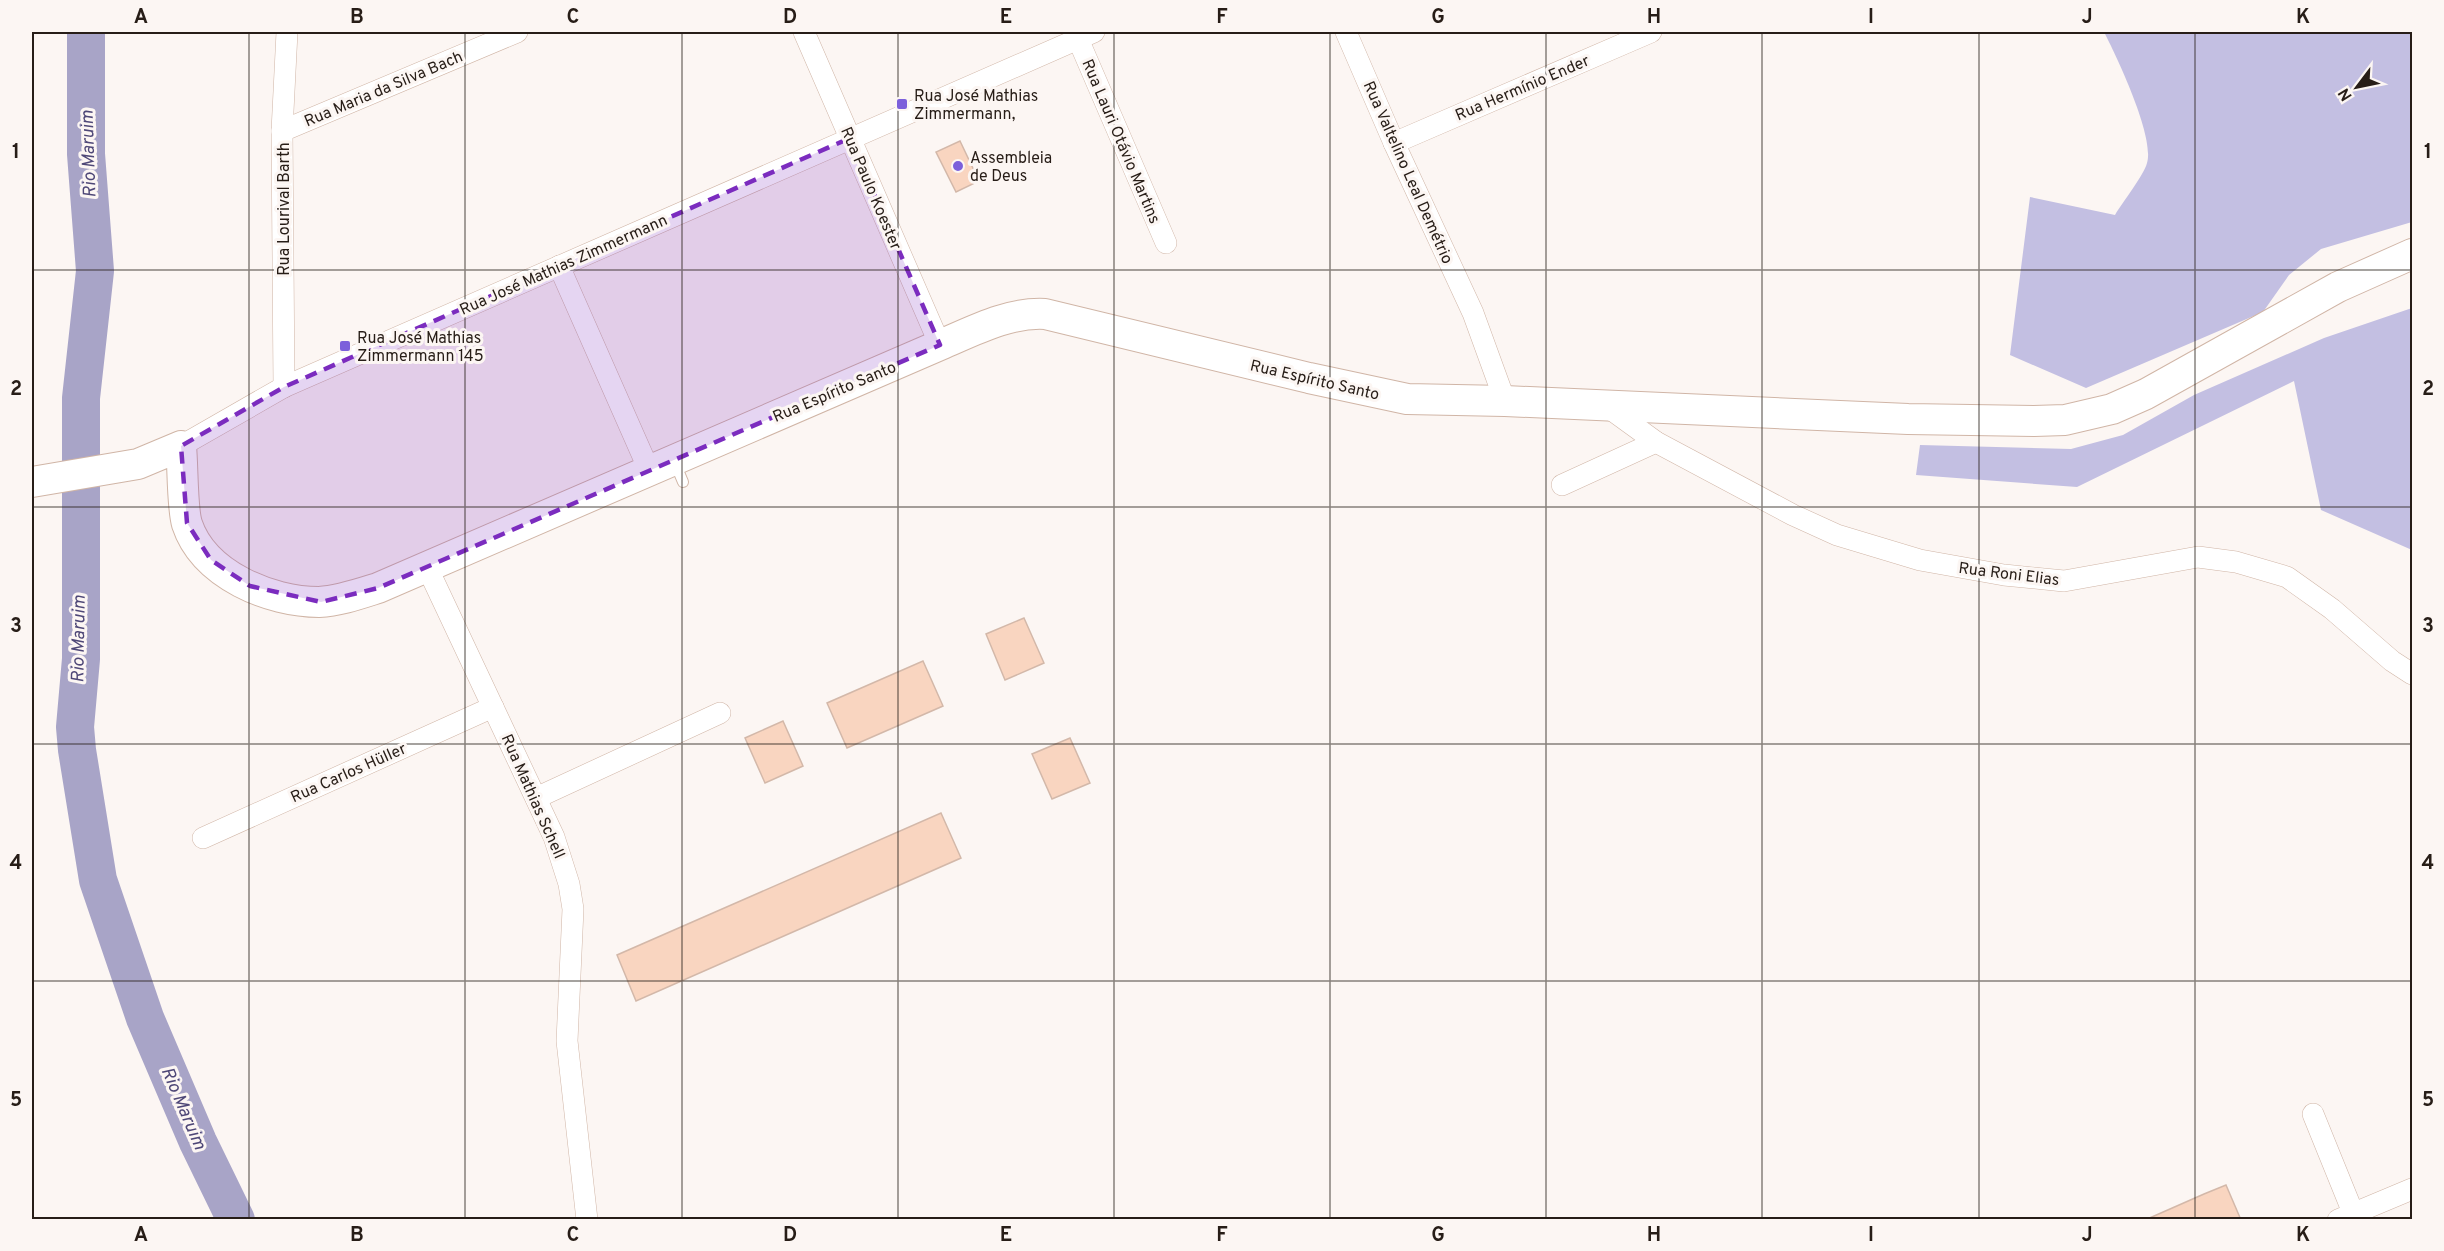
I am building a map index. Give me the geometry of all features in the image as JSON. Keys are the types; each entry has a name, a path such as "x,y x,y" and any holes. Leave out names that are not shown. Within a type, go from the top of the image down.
{"street":[{"name":"Rua Lourival Barth","path":"284,387 282,130 287,32"},
{"name":"Rua Maria da Silva Bach","path":"282,130 517,32"},
{"name":"Rua Paulo Koester","path":"804,32 940,345"},
{"name":"Rua Valtelino Leal Demétrio","path":"1346,32 1394,143 1473,313 1505,401"},
{"name":"Rua Hermínio Ender","path":"1394,143 1651,32"},
{"name":"Rua José Mathias Zimmermann","path":"32,482 138,464 181,446 284,387 1086,35"},
{"name":"Rua Lauri Otávio Martins","path":"1086,35 1166,243"},
{"name":"Rua Espírito Santo","path":"181,446 187,523 197,544 211,560 250,586 275,596 321,602 378,588 668,471 940,345 1014,316 1031,313 1045,314 1388,396 1971,421 2034,421 2091,416 2146,394 2338,287 2412,254"},
{"path":"559,266 668,471"},
{"name":"Rua Roni Elias","path":"1605,405 1656,442 1793,515 1828,531 1878,549 1920,560 2015,577 2064,581 2198,557 2259,568 2287,577 2307,589 2392,661 2412,674"},
{"path":"1562,485 1656,442"},
{"name":"Rua Mathias Schell","path":"427,567 563,859 573,909 567,1041 587,1220"},
{"name":"Rua Carlos Hüller","path":"203,838 493,707"},
{"path":"536,798 720,713"},
{"path":"2313,1114 2349,1217 2412,1189"}],"highlighted area":[{"path":"850,138 940,345 378,588 321,602 250,586 211,560 187,523 181,446 284,387"}],"shaded area":[{"path":"2104,32 2412,32 2412,222 2321,249 2289,275 2263,312 2086,388 2010,355 2030,197 2115,215 2147,163 2148,151 2140,117"},
{"path":"2412,308 2412,550 2321,510 2294,381 2077,487 1916,475 1920,445 2071,449 2123,435 2194,395 2324,338"}],"building":[{"name":"Assembleia de Deus","path":"960,141 979,181 956,192 936,152"},
{"path":"1024,618 1044,663 1005,680 986,634"},
{"path":"923,661 943,706 847,748 827,703"},
{"path":"783,721 803,766 765,783 745,738"},
{"path":"1070,738 1090,783 1052,799 1032,754"},
{"path":"941,813 961,858 636,1001 617,955"},
{"path":"2226,1185 2241,1220 2145,1220 2204,1194"}],"waterway":[{"name":"Rio Maruim","path":"86,32 86,154 95,271 81,398 81,659 75,727 77,750 98,880 145,1018 198,1142 236,1220"}],"place":[{"name":"Rua José Mathias Zimmermann,","path":"902,104"},
{"name":"Assembleia de Deus","path":"958,166"},
{"name":"Rua José Mathias Zimmermann 145","path":"345,346"}]}
